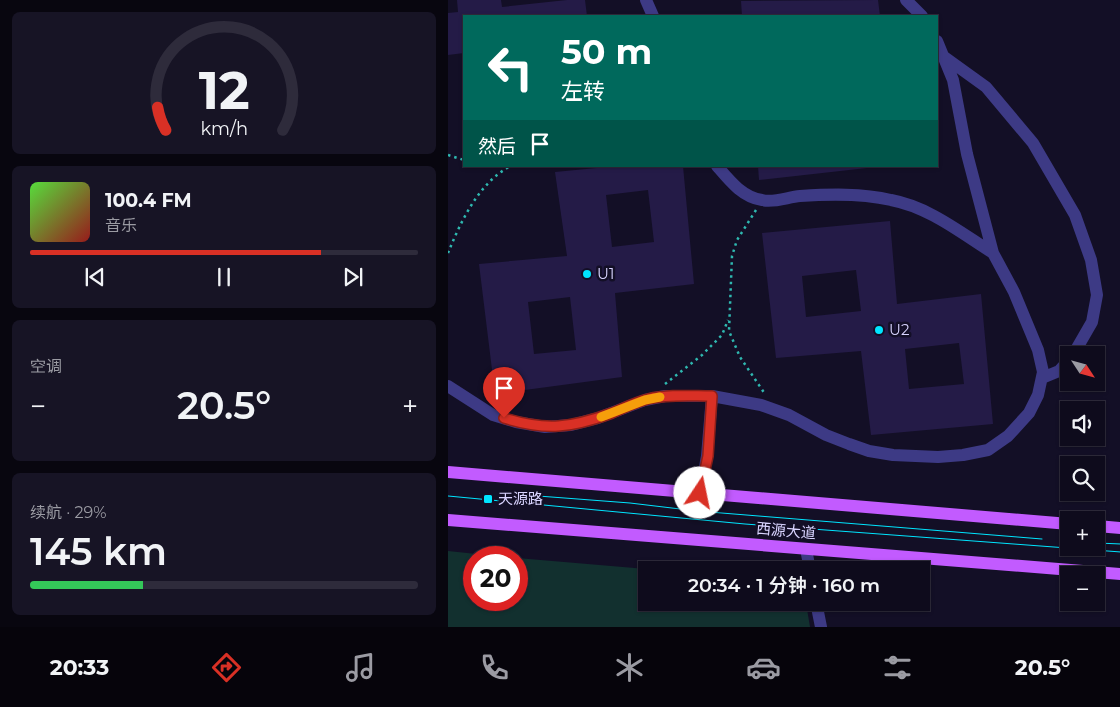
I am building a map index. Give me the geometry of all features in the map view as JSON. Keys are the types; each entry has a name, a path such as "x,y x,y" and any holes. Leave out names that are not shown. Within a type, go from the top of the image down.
{"main road":[{"name":"西源大道","path":"448,472 1060,523"},
{"name":"西源大道","path":"448,520 1120,574"},
{"path":"1105,527 1120,528"}],"lane":[{"path":"646,0 653,15"},
{"path":"906,0 921,15"},
{"path":"448,386 493,415 516,422 545,427 571,425 598,418 645,400 665,396 712,396 761,405 826,435 869,451 913,457 938,457 988,450 1008,436 1029,413 1038,395 1043,372 1038,350 1014,292 992,253 967,154 953,80 938,44"},
{"path":"943,56 986,86 1033,143 1075,215 1091,260 1097,294 1092,322 1078,346"},
{"path":"718,167 734,186 745,194 762,200 798,196 845,195 890,199 912,205 939,219 992,253"},
{"path":"1042,378 1060,370"},
{"path":"700,493 708,456 712,396"},
{"path":"806,549 808,561"},
{"path":"818,611 821,627"}],"path":[{"path":"448,155 463,160"},
{"path":"448,253 458,227 471,206 486,186 500,172 509,167"},
{"path":"762,200 737,240 732,256 729,331 740,357 779,412"},
{"path":"645,400 702,356 722,336 730,316"}],"green space":[{"path":"448,551 463,553 463,611 528,611 528,559 638,568 638,611 807,611 810,627 448,627"}],"building":[{"path":"457,0 501,0 502,7 567,0 585,0 587,15 463,15 463,53 448,55 448,13 458,12"},
{"path":"878,0 880,15 742,15 741,1"},
{"name":"U1","path":"607,167 683,167 694,284 615,293 622,377 495,394 479,264 567,256 555,172","holes":["648,190 654,242 612,247 606,195","570,297 576,350 534,354 528,302"]},
{"path":"758,167 867,167 867,168 759,180"},
{"name":"U2","path":"890,221 897,304 981,294 993,424 871,435 861,351 776,358 762,233","holes":["856,270 861,311 806,317 802,276","959,343 964,384 909,389 905,349"]}],"tram line":[{"path":"499,493 1042,539"},
{"path":"448,496 745,524 1121,552"},
{"path":"1105,543 1121,544"}],"slow traffic":[{"path":"601,417 645,400 660,397"}],"place":[{"name":"U1","path":"587,274"},
{"name":"U2","path":"879,330"},
{"name":"天源路","path":"488,499"}],"route":[{"path":"504,418 545,427 571,425 598,418 645,400 665,396 712,396 708,456 700,493"}]}
